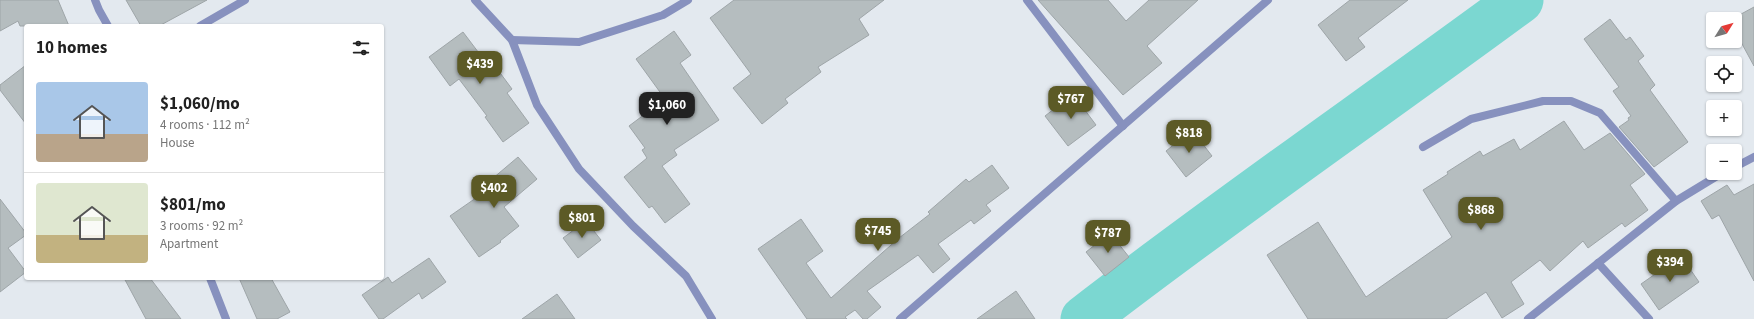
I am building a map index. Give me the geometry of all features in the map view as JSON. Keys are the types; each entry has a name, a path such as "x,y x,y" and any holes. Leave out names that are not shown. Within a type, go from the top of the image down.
{"street":[{"path":"95,0 107,24"},
{"path":"203,24 245,0"},
{"path":"475,0 512,40 537,105 579,169 633,226 686,276 712,319"},
{"path":"512,40 579,42 663,15 688,0"},
{"path":"1027,0 1123,126"},
{"path":"900,319 1268,0"},
{"path":"1423,147 1471,119 1543,101 1571,102 1600,112 1676,201"},
{"path":"1742,163 1754,157"},
{"path":"1528,319 1676,201 1710,180"},
{"path":"1598,263 1649,319"},
{"path":"211,280 226,319"}],"building":[{"path":"0,0 58,0 68,24 24,24 24,26 20,26 18,21 0,31"},
{"path":"126,0 207,0 163,24 140,24"},
{"path":"734,0 884,0 859,19 869,35 818,67 821,72 785,99 788,103 762,124 733,88 751,74 710,18"},
{"path":"1038,0 1108,0 1126,21 1149,0 1198,0 1147,46 1162,63 1123,95"},
{"path":"1350,0 1408,0 1358,38 1365,47 1346,61 1318,25"},
{"path":"1754,7 1754,66 1742,44 1742,14"},
{"path":"1610,19 1626,40 1630,37 1644,56 1638,61 1655,85 1650,90 1688,142 1654,167 1619,127 1629,120 1628,118 1631,116 1613,91 1619,87 1584,39"},
{"path":"674,31 691,55 680,63 719,120 674,150 677,155 662,166 690,204 665,223 652,206 649,208 624,177 647,158 642,150 645,148 629,126 665,99 636,59"},
{"path":"463,32 491,69 495,66 512,89 507,93 529,123 503,142 485,117 487,116 459,79 450,86 429,57"},
{"path":"24,67 24,121 0,90 0,85"},
{"path":"1073,94 1096,125 1068,146 1045,116"},
{"path":"1564,121 1584,150 1610,133 1645,174 1630,185 1648,210 1625,227 1622,223 1588,248 1583,241 1550,271 1540,260 1511,282 1524,304 1502,318 1486,292 1446,319 1308,319 1267,255 1318,222 1366,297 1452,237 1423,190 1448,174 1447,172 1480,151 1483,156 1514,139 1520,150"},
{"path":"1192,130 1212,156 1186,177 1166,151"},
{"path":"518,157 537,179 504,207 519,226 500,241 501,242 479,257 450,216 496,184 492,179"},
{"path":"992,165 1009,188 986,205 991,211 974,224 971,220 938,244 950,259 933,273 918,255 867,291 881,307 867,319 863,319 855,310 845,317 847,319 807,319 758,249 801,219 823,251 806,263 831,298 899,238 930,214 928,212 966,179 969,182"},
{"path":"1754,184 1754,281 1719,215 1712,219 1701,201 1727,185 1734,195"},
{"path":"0,199 24,230 24,236 8,248 24,269 24,274 0,292"},
{"path":"586,221 601,240 578,258 563,238"},
{"path":"1110,233 1129,257 1105,276 1086,252"},
{"path":"1681,256 1699,282 1659,310 1641,284"},
{"path":"429,258 446,282 422,299 419,293 383,319 379,319 362,295 388,277 392,283"},
{"path":"125,280 152,280 181,319 146,319"},
{"path":"240,280 272,280 290,312 277,319 257,319"},
{"path":"1016,291 1035,319 977,319"},
{"path":"557,294 575,319 522,319"}],"waterway":[{"path":"1084,319 1246,198 1520,0"}]}
